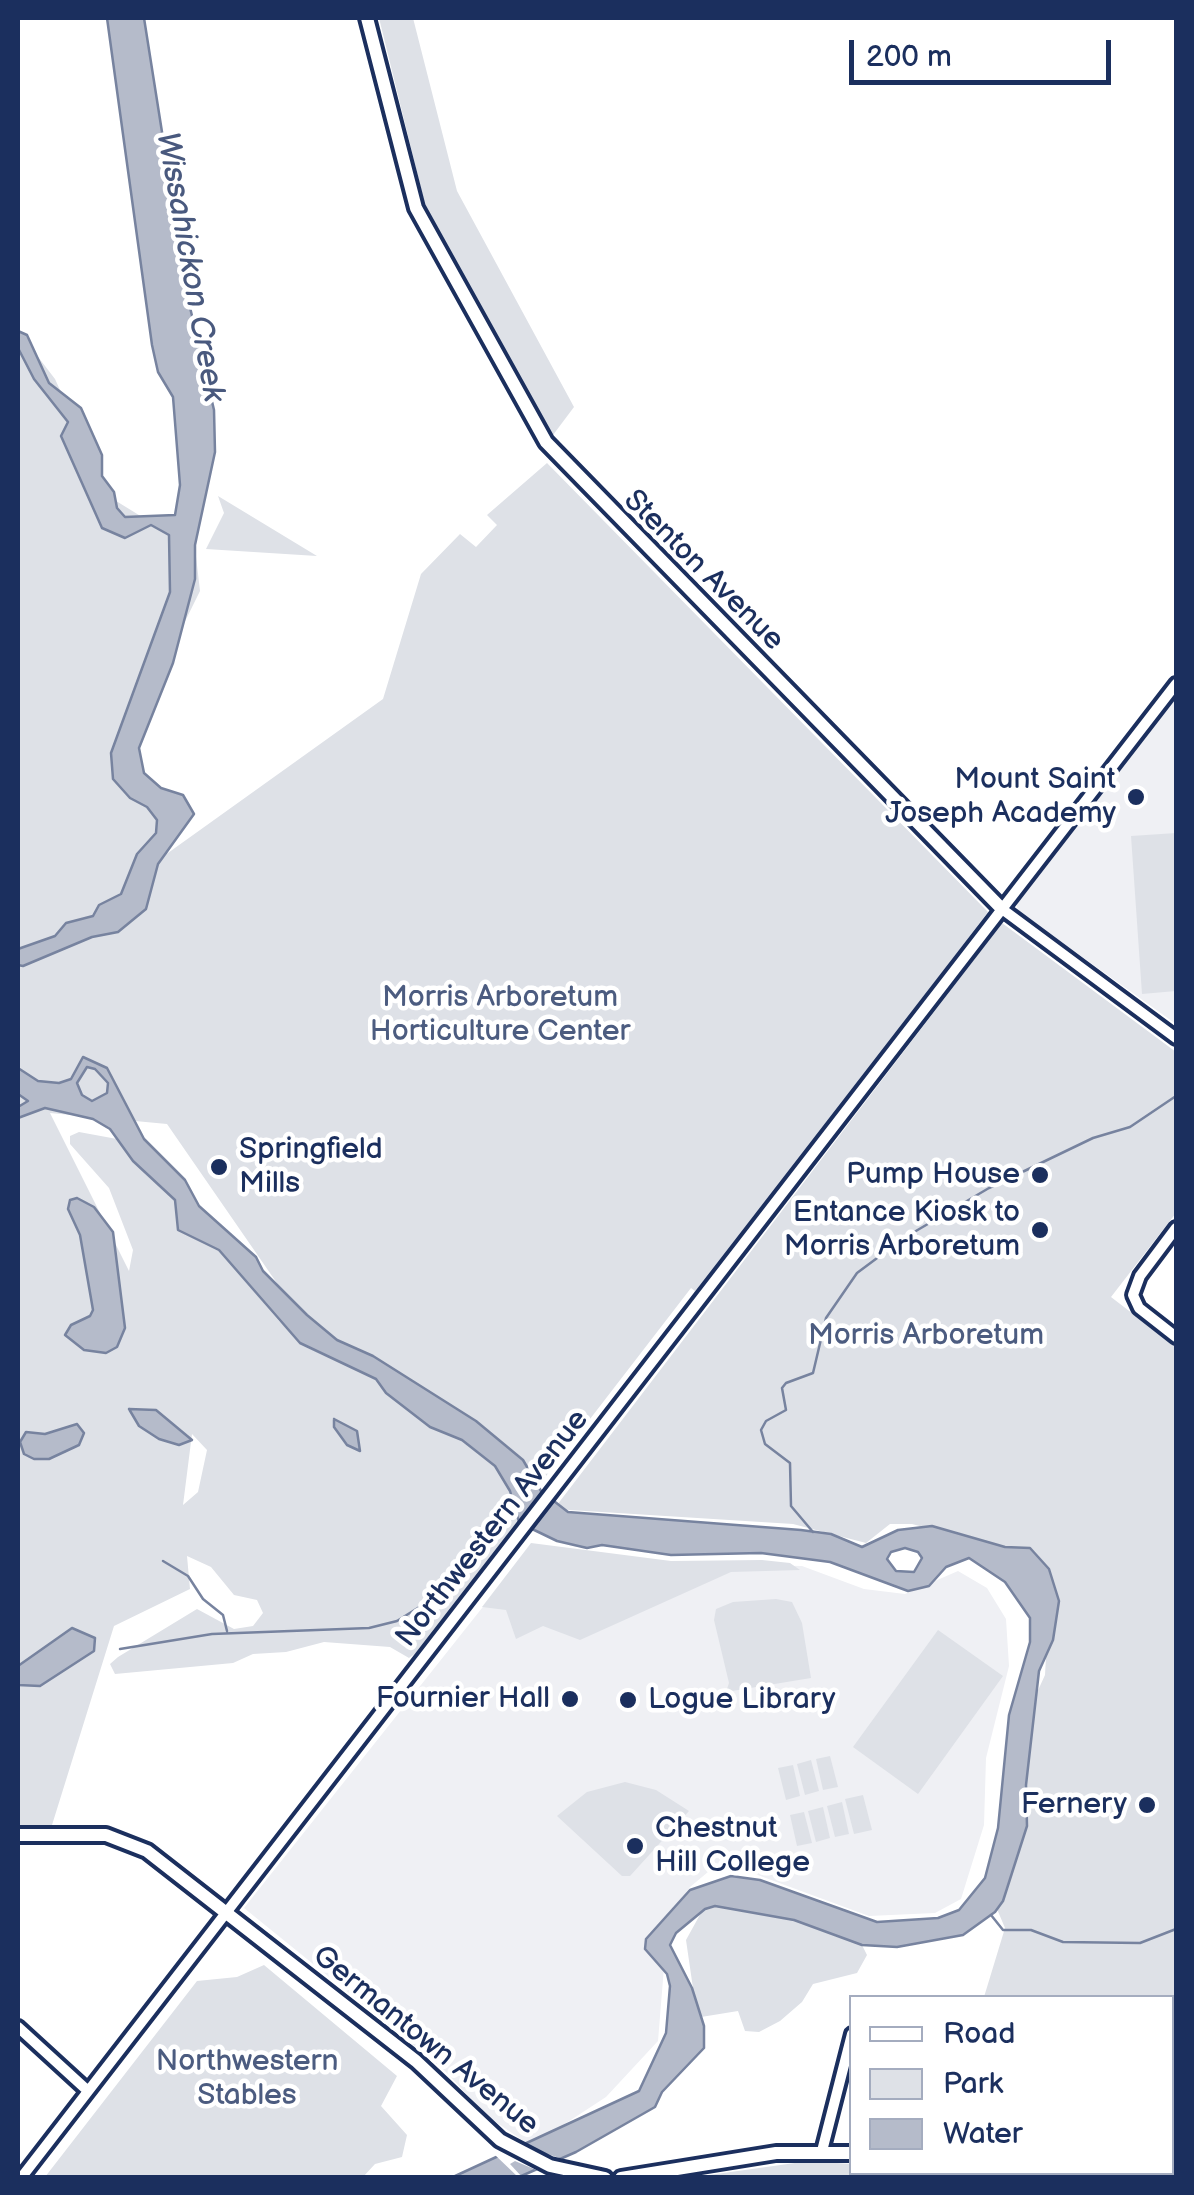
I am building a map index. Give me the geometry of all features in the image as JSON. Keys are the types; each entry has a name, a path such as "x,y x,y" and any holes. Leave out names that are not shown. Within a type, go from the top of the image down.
{"main road":[{"name":"Stenton Avenue","path":"367,18 423,224 546,442 1002,909"},
{"name":"Germantown Avenue","path":"18,1836 97,1835 131,1842 228,1914 450,2093 510,2147 580,2175 605,2178"},
{"path":"621,2178 752,2156 849,2153"}],"street":[{"name":"Northwestern Avenue","path":"21,2178 1176,684"},
{"name":"Stenton Avenue","path":"1002,909 1176,1038"},
{"path":"1176,1228 1136,1283 1134,1300 1176,1336"},
{"path":"18,2027 88,2091"},
{"path":"822,2151 849,2046"}],"shaded area":[{"name":"Mount Saint Joseph Academy","path":"1176,694 1176,1024 1018,911 1016,901"},
{"name":"Chestnut Hill College","path":"532,1545 669,1563 802,1566 864,1589 905,1594 958,1571 987,1588 1006,1619 1009,1666 986,1758 984,1825 961,1899 935,1913 869,1916 755,1874 714,1867 690,1887 668,1918 658,2041 606,2097 531,2146 487,2116 444,2070 244,1908"}],"green space":[{"path":"379,18 413,18 457,191 574,407 553,435 426,209"},
{"name":"Morris Arboretum Horticulture Center","path":"18,342 32,349 55,379 108,496 147,520 191,513 200,591 119,755 131,780 157,785 178,806 126,883 383,699 421,574 460,534 476,547 497,525 487,515 547,463 988,912 667,1333 695,1291 691,1288 516,1515 519,1522 458,1606 420,1650 409,1658 390,1647 324,1642 286,1652 253,1654 233,1663 115,1674 110,1664 118,1657 197,1609 234,1629 253,1626 263,1613 257,1600 234,1595 211,1567 187,1556 190,1589 114,1626 52,1825 18,1827","holes":["50,1113 167,1124 310,1331 367,1375 308,1348 279,1321 219,1250 188,1232 174,1200 133,1161 117,1139 79,1132 70,1136 70,1144 109,1188 133,1250 129,1271","192,1434 207,1450 198,1492 183,1505"]},
{"path":"218,496 317,556 206,549 224,513"},
{"path":"1176,833 1176,991 1142,994 1131,836"},
{"name":"Morris Arboretum","path":"1002,923 1176,1052 1176,1213 1111,1297 1176,1347 1174,2174 1174,1995 985,1995 1005,1928 997,1909 1019,1732 1045,1675 1048,1621 957,1536 912,1524 890,1524 866,1543 793,1524 554,1509"},
{"path":"531,1543 671,1561 762,1560 790,1563 800,1570 731,1572 580,1640 543,1626 516,1639 506,1610 482,1607"},
{"path":"733,1602 792,1602 802,1623 811,1678 726,1692 729,1683 714,1620 716,1609"},
{"path":"938,1630 1003,1676 918,1794 853,1747"},
{"path":"830,1756 838,1787 823,1790 816,1759"},
{"path":"811,1760 819,1791 805,1795 797,1764"},
{"path":"793,1765 800,1796 786,1800 778,1768"},
{"path":"625,1782 656,1790 689,1811 630,1876 622,1876 557,1816 587,1792"},
{"path":"863,1795 872,1830 854,1834 845,1799"},
{"path":"842,1802 849,1834 835,1837 827,1806"},
{"path":"823,1807 830,1838 816,1842 808,1811"},
{"path":"804,1812 812,1843 797,1846 790,1815"},
{"path":"715,1906 802,1922 862,1945 867,1955 857,1973 813,1984 802,2002 759,2032 745,2031 738,2011 701,2017 695,2002 686,1940 702,1911"},
{"name":"Northwestern Stables","path":"264,1965 397,2076 381,2106 407,2135 402,2157 375,2164 363,2177 45,2177 197,1981 237,1977"},
{"path":"809,2161 849,2164 849,2175 917,2177 695,2177"},
{"name":"Morris Arboretum","path":"971,2175 1174,2175 1172,2177"}],"water":[{"path":"107,18 144,18 189,303 214,410 215,452 195,545 195,579 173,663 139,748 144,773 161,788 183,795 194,814 158,864 146,909 118,932 92,937 23,966 18,965 18,949 55,936 66,923 93,916 99,905 121,894 137,854 156,833 157,820 147,807 130,798 113,779 111,753 170,592 169,535 151,525 125,538 102,528 61,436 68,422 34,379 18,348 18,331 27,335 49,383 81,408 102,455 102,476 125,517 175,515 180,485 173,397 158,372 152,345"},
{"path":"83,1057 107,1068 144,1139 185,1180 199,1206 256,1257 263,1271 307,1315 337,1340 373,1356 476,1421 523,1460 541,1491 568,1512 801,1530 831,1534 862,1547 898,1530 932,1526 1005,1547 1030,1548 1049,1569 1059,1601 1053,1640 1039,1671 1026,1785 1027,1826 1003,1901 995,1912 963,1935 897,1947 862,1945 794,1920 715,1906 705,1909 676,1933 670,1945 692,1988 704,2026 704,2048 662,2092 655,2107 576,2152 519,2177 453,2177 639,2091 666,2033 670,1986 667,1974 645,1949 646,1939 690,1890 731,1876 760,1880 877,1922 938,1918 959,1910 985,1878 998,1828 1009,1715 1030,1642 1030,1618 1005,1582 969,1558 946,1567 929,1586 908,1591 830,1562 761,1553 671,1555 602,1545 587,1548 557,1541 519,1522 510,1491 495,1466 462,1440 430,1427 386,1393 376,1379 300,1343 219,1250 178,1230 175,1200 133,1161 110,1129 93,1119 45,1108 18,1118 18,1107 28,1101 18,1094 18,1068 38,1081 59,1083 71,1079","holes":["87,1067 95,1069 108,1083 107,1093 92,1101 82,1095 77,1083","905,1548 918,1552 922,1558 914,1572 896,1571 887,1559 891,1552"]},
{"path":"77,1198 94,1207 113,1232 125,1328 117,1347 106,1353 84,1350 65,1335 71,1325 90,1316 93,1310 80,1235 68,1209 70,1200"},
{"path":"129,1409 156,1410 192,1440 179,1445 159,1439 139,1426"},
{"path":"334,1419 357,1431 360,1451 347,1445 334,1427"},
{"path":"77,1424 84,1433 79,1445 49,1459 24,1454 20,1442 26,1432 45,1434"},
{"path":"72,1628 95,1638 94,1651 40,1686 18,1685 18,1666"}],"pier":[{"path":"521,2142 568,2161 541,2172 515,2161 510,2164 522,2177 518,2177 494,2154"}],"waterway":[{"path":"813,1532 791,1506 790,1463 765,1444 761,1430 766,1421 786,1410 782,1388 786,1383 813,1373 826,1318 857,1273 904,1238 989,1188 1093,1138 1130,1127 1176,1096"},
{"path":"120,1649 212,1634 369,1628 397,1621 445,1591 478,1532 514,1508"},
{"path":"163,1561 188,1576 203,1599 223,1615 227,1631"},
{"path":"991,1915 1003,1930 1031,1930 1063,1942 1140,1943 1176,1929"}],"place":[{"name":"Mount Saint Joseph Academy","path":"1136,797"},
{"name":"Springfield Mills","path":"219,1167"},
{"name":"Pump House","path":"1040,1175"},
{"name":"Entance Kiosk to Morris Arboretum","path":"1040,1230"},
{"name":"Fournier Hall","path":"570,1699"},
{"name":"Logue Library","path":"628,1700"},
{"name":"Fernery","path":"1147,1805"},
{"name":"Chestnut Hill College","path":"635,1846"}],"water label":[{"name":"Wissahickon Creek","path":"189,267"}]}
